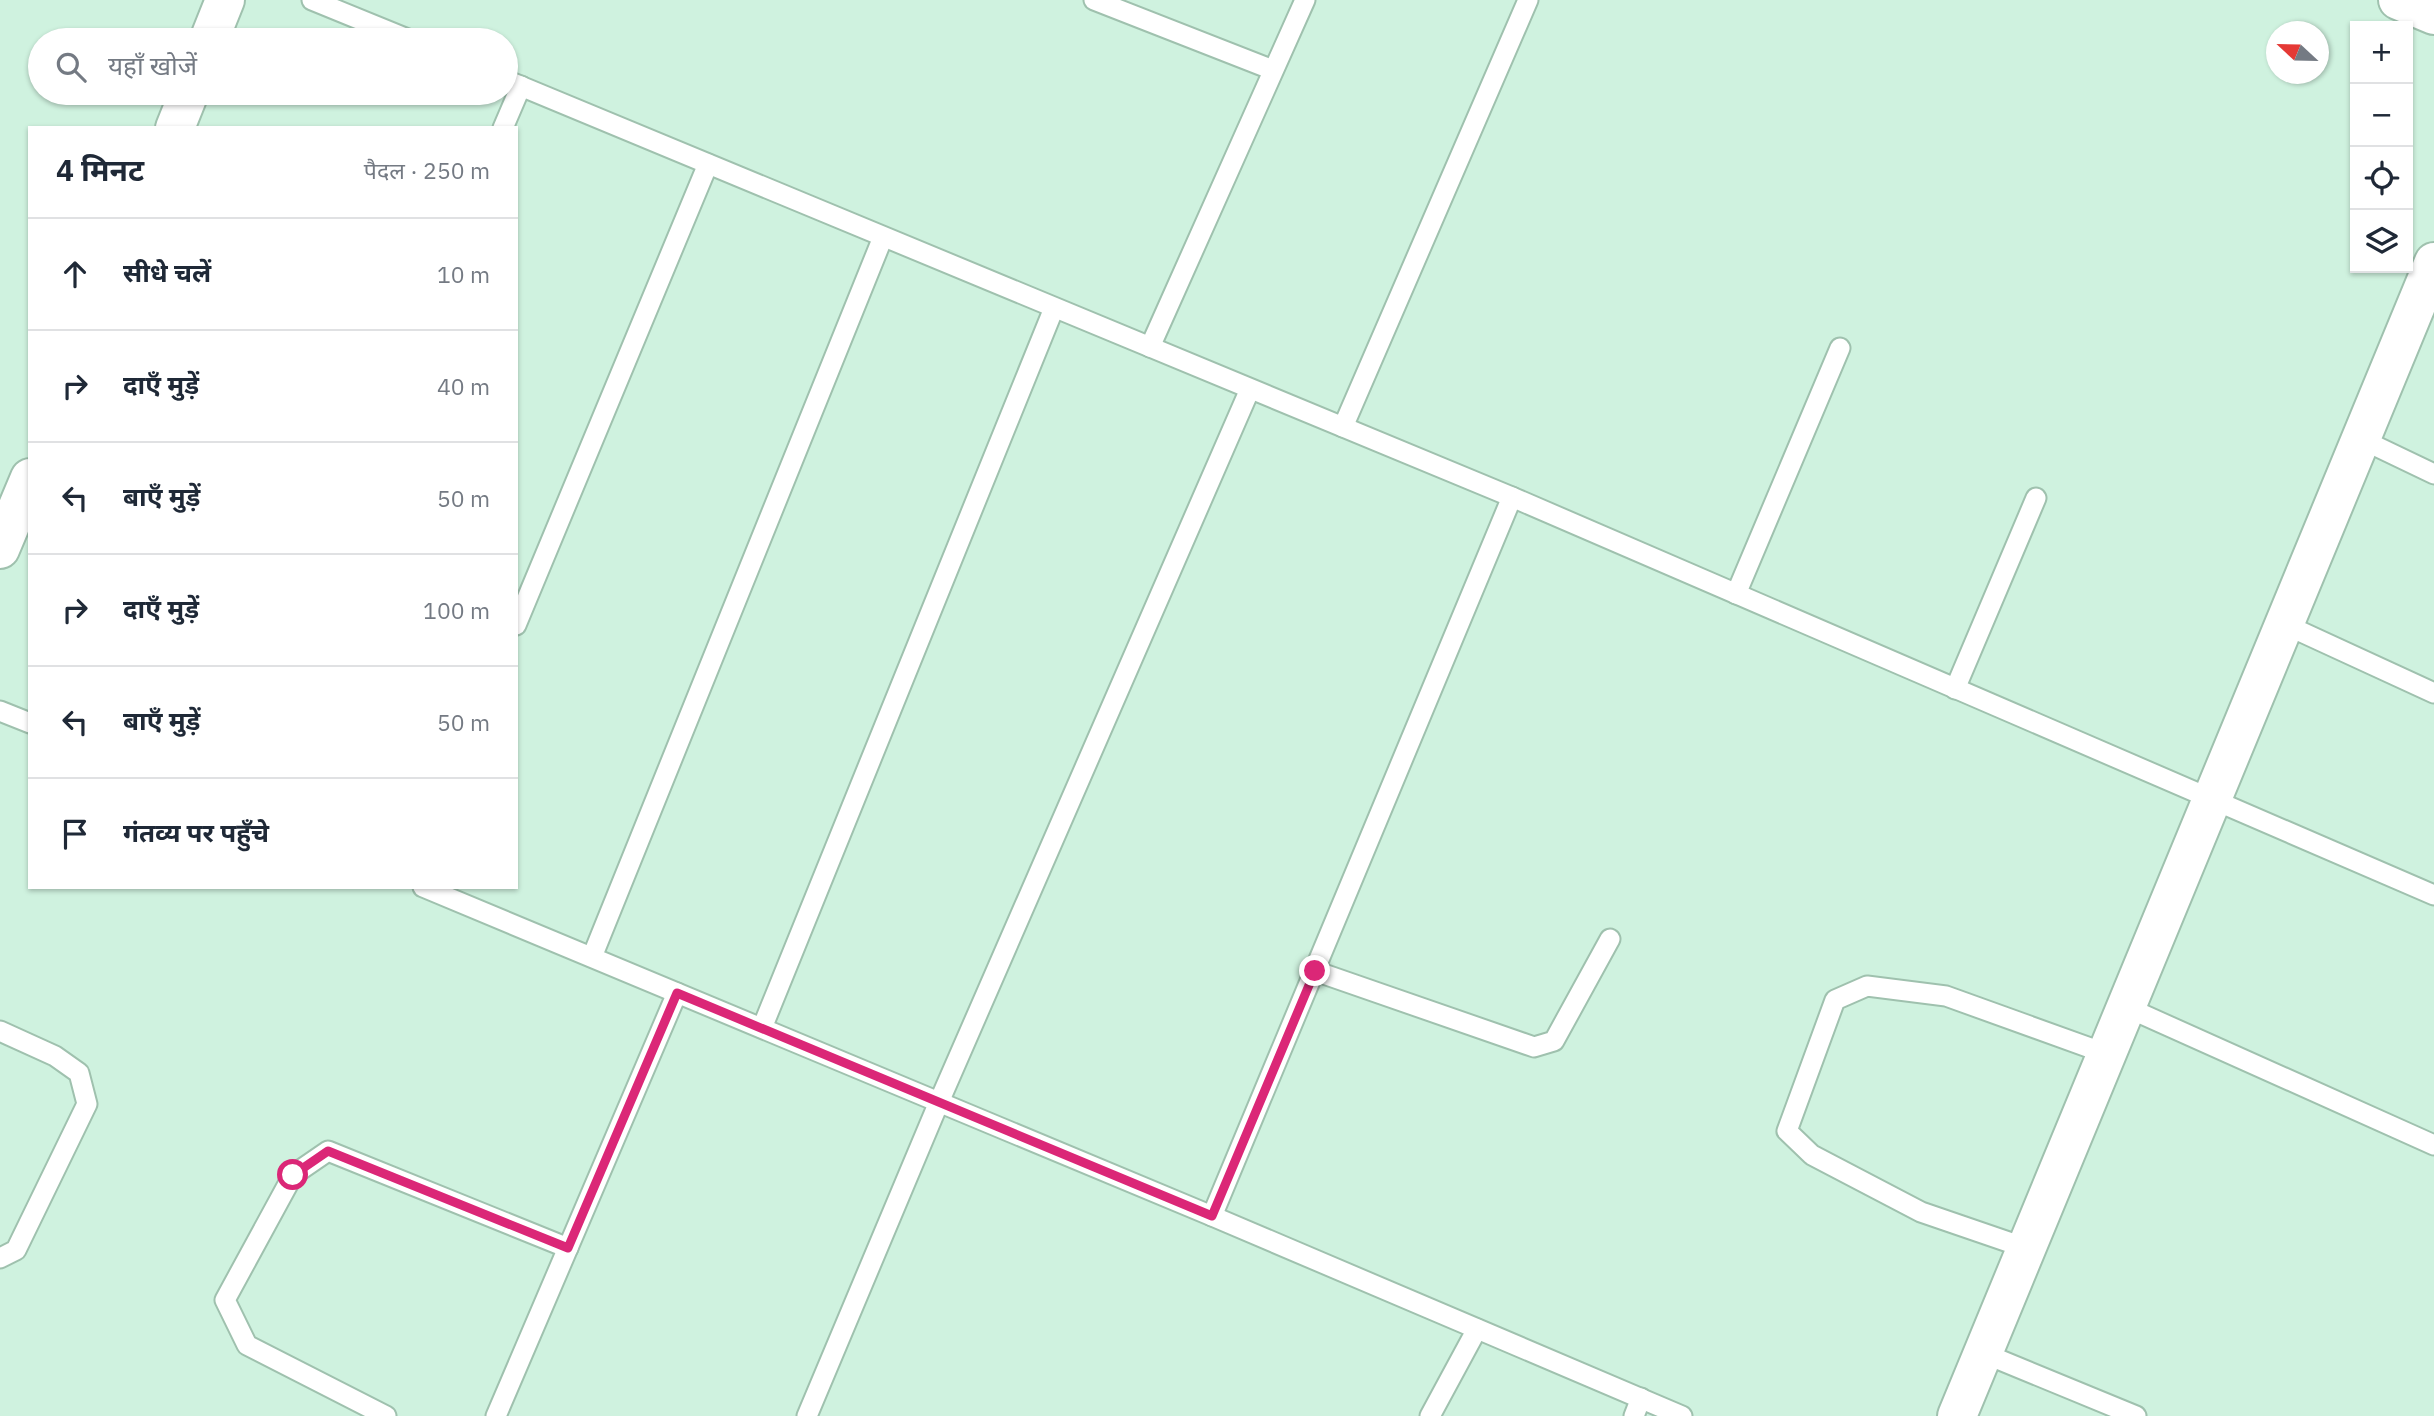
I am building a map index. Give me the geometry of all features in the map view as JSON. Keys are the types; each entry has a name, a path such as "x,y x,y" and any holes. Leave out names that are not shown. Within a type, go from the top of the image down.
{"street":[{"path":"214,28 225,0"},
{"path":"2398,0 2434,15"},
{"path":"176,126 184,105"},
{"path":"1957,1416 2433,267"},
{"path":"0,549 28,483"}],"lane":[{"path":"312,0 381,28"},
{"path":"1094,0 1273,70"},
{"path":"1150,347 1305,0"},
{"path":"1343,427 1528,0"},
{"path":"518,85 1512,497 2434,895"},
{"path":"503,126 508,105"},
{"path":"518,620 708,164"},
{"path":"592,957 884,237"},
{"path":"762,1028 1054,307"},
{"path":"1736,594 1840,348"},
{"path":"807,1416 939,1102 1250,388"},
{"path":"2361,439 2434,474"},
{"path":"1212,1216 1512,497"},
{"path":"1955,689 2036,498"},
{"path":"2284,624 2434,693"},
{"path":"0,711 28,722"},
{"path":"428,889 1477,1329 1637,1407 1682,1416"},
{"path":"1315,971 1534,1046 1554,1041 1610,939"},
{"path":"2026,1248 1921,1212 1812,1155 1787,1131 1835,1000 1867,986 1947,996 2107,1054"},
{"path":"496,1416 677,993"},
{"path":"2126,1007 2434,1145"},
{"path":"0,1031 55,1056 79,1073 87,1104 16,1250 0,1258"},
{"path":"387,1416 247,1345 225,1300 293,1175 328,1151 568,1248"},
{"path":"1430,1416 1477,1329"},
{"path":"1983,1353 2136,1416"}],"route":[{"path":"293,1175 328,1151 568,1248 677,993 1212,1216 1315,971"}]}
